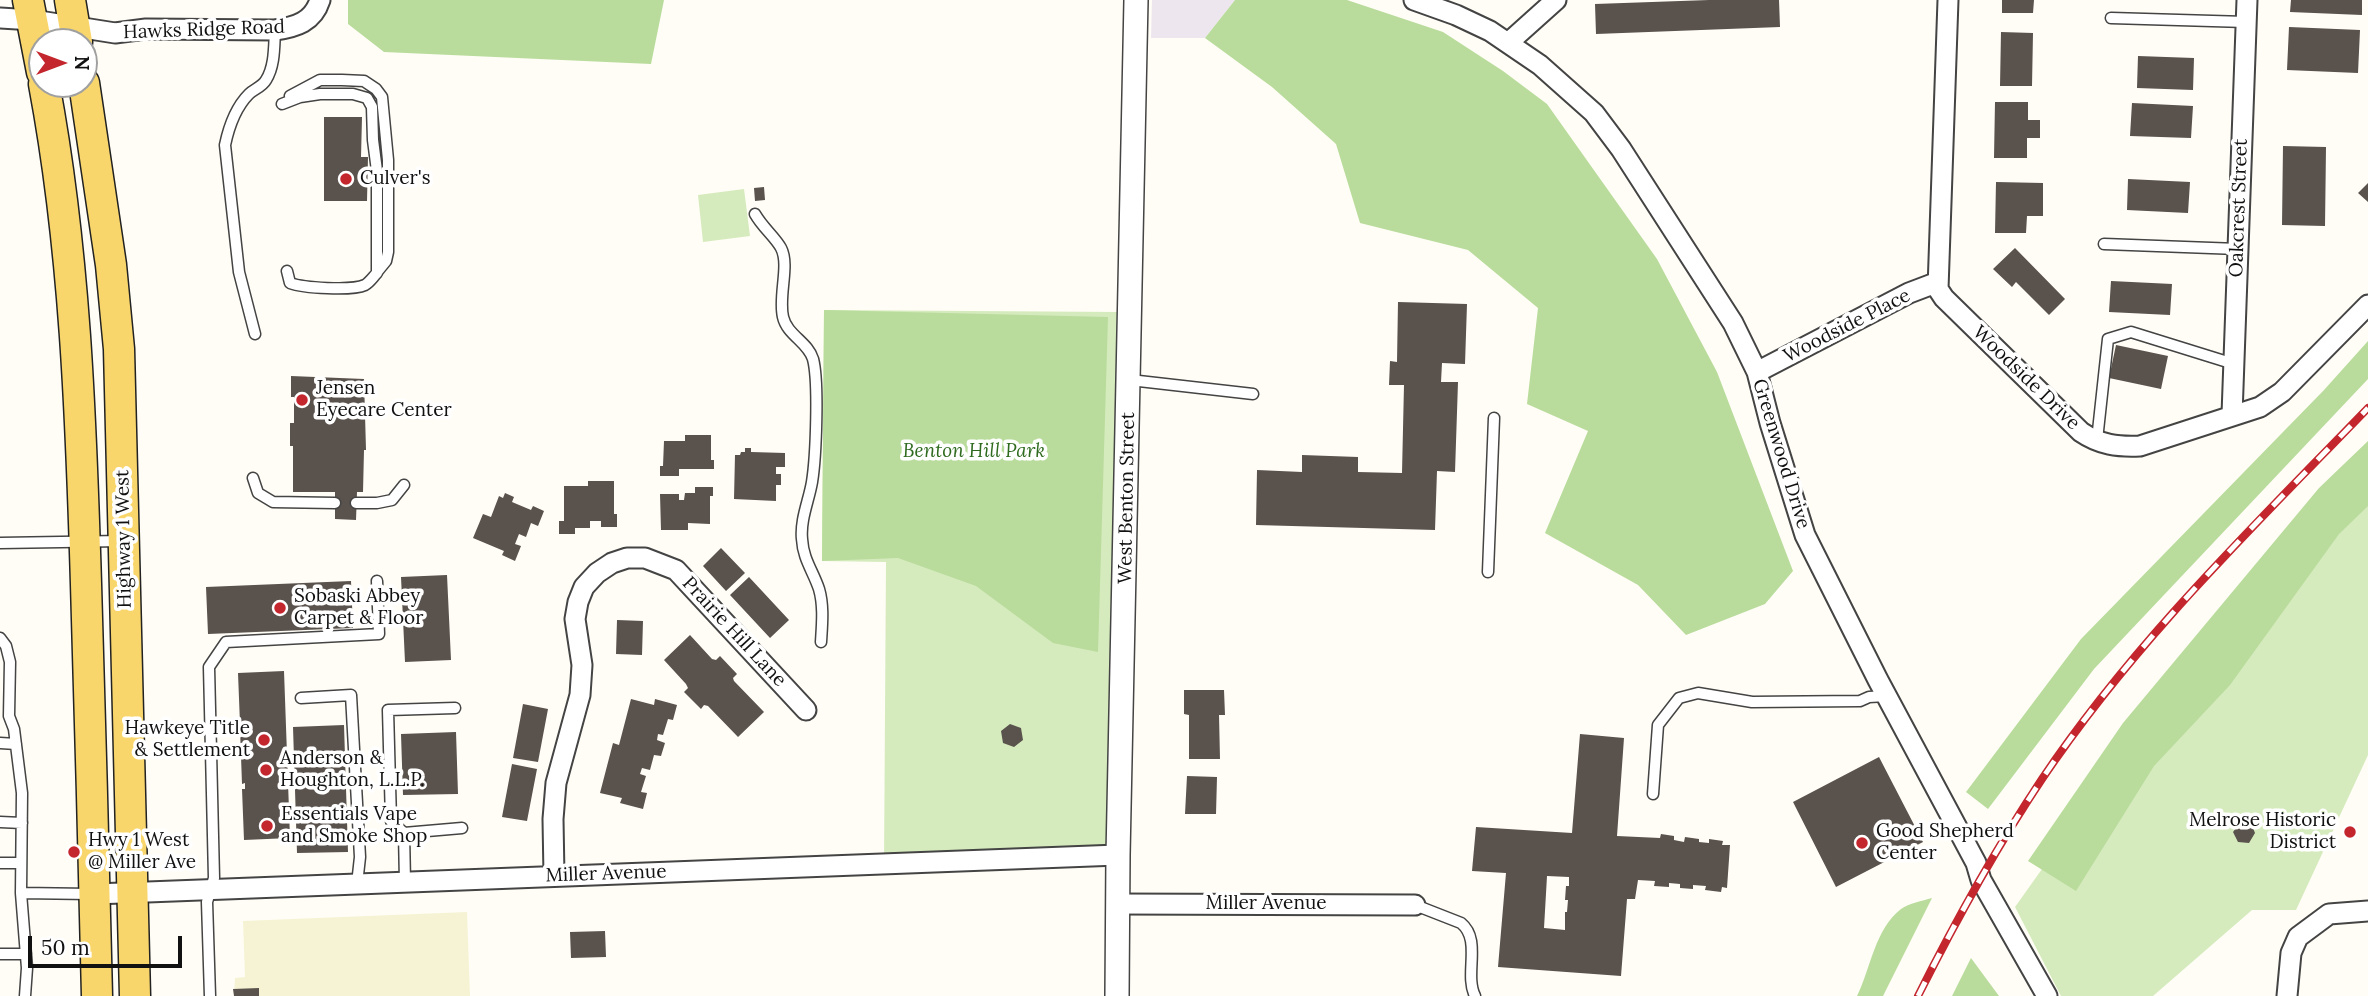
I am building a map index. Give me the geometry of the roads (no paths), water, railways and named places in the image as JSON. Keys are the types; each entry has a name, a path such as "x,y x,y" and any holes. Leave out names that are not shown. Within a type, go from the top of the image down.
{"main road":[{"path":"31,10 34,28"},
{"name":"Highway 1 West","path":"46,98 61,187 77,354 85,543 97,996"},
{"name":"Highway 1 West","path":"86,98 111,264 119,348 135,996"}],"street":[{"name":"Hawks Ridge Road","path":"0,18 31,10 115,33 146,29 275,30 291,28 305,22 317,10 320,0"},
{"name":"West Benton Street","path":"1117,996 1136,0"},
{"name":"Greenwood Drive","path":"1414,0 1456,15 1508,43 1540,65 1594,113 1621,149 1733,323 1757,372 1805,536 1976,863 1981,880 2047,996"},
{"path":"1508,43 1556,0"},
{"path":"1938,282 1948,0"},
{"name":"Oakcrest Street","path":"2232,415 2247,0"},
{"name":"Woodside Place","path":"1757,372 1909,293 1938,282"},
{"name":"Woodside Drive","path":"1938,282 1938,289 1944,298 2081,432 2122,447 2140,446 2260,407 2282,392 2368,305"},
{"name":"Prairie Hill Lane","path":"554,876 553,819 556,783 580,695 582,665 575,620 584,587 605,568 627,558 645,558 676,570 806,710"},
{"name":"Miller Avenue","path":"95,894 1118,855"},
{"name":"Miller Avenue","path":"1117,904 1415,905"},
{"path":"2287,996 2291,953 2298,937 2329,914 2368,911"}],"lane":[{"path":"2111,18 2246,22"},
{"path":"255,334 239,272 225,145 229,127 239,106 267,79 273,63 275,30"},
{"path":"282,104 300,97 320,94 353,94 367,98 372,107 377,171 377,273 366,285 358,287 300,287 290,283 287,271"},
{"path":"755,214 782,249 783,318 790,332 813,357 815,404 812,481 801,535 803,552 822,602 821,642"},
{"path":"2104,244 2238,249"},
{"path":"2097,440 2108,339 2131,332 2234,364"},
{"path":"1130,380 1253,394"},
{"path":"1488,572 1494,418"},
{"path":"253,478 258,493 273,502 335,503"},
{"path":"356,503 392,500 404,485"},
{"path":"0,543 124,541"},
{"path":"210,996 207,902 214,878 209,667 226,642 379,634 377,581"},
{"path":"0,638 6,646 10,662 9,716 16,744 22,793 21,893 26,954 25,996"},
{"path":"1653,794 1658,725 1679,698 1698,693 1752,702 1860,701 1869,697 1887,696"},
{"path":"300,698 351,695 360,857 357,884"},
{"path":"405,882 404,833 391,821 388,710 455,708"},
{"path":"0,743 16,744"},
{"path":"0,822 22,823"},
{"path":"404,833 462,828"},
{"path":"0,863 21,863"},
{"path":"21,893 95,894"},
{"path":"1415,905 1461,923 1467,928 1471,942 1470,986 1475,996"},
{"path":"0,954 26,954"}],"railway":[{"path":"1918,996 1992,858 2042,779 2078,729 2116,680 2197,586 2368,408"}],"place":[{"name":"Culver's","path":"346,179"},
{"name":"Jensen Eyecare Center","path":"302,400"},
{"name":"Sobaski Abbey Carpet & Floor","path":"280,608"},
{"name":"Hawkeye Title & Settlement","path":"264,740"},
{"name":"Anderson & Houghton, L.L.P.","path":"266,770"},
{"name":"Essentials Vape and Smoke Shop","path":"267,826"},
{"name":"Melrose Historic District","path":"2350,832"},
{"name":"Good Shepherd Center","path":"1862,843"},
{"name":"Hwy 1 West @ Miller Ave","path":"74,852"}],"park label":[{"name":"Benton Hill Park","path":"974,452"}]}
